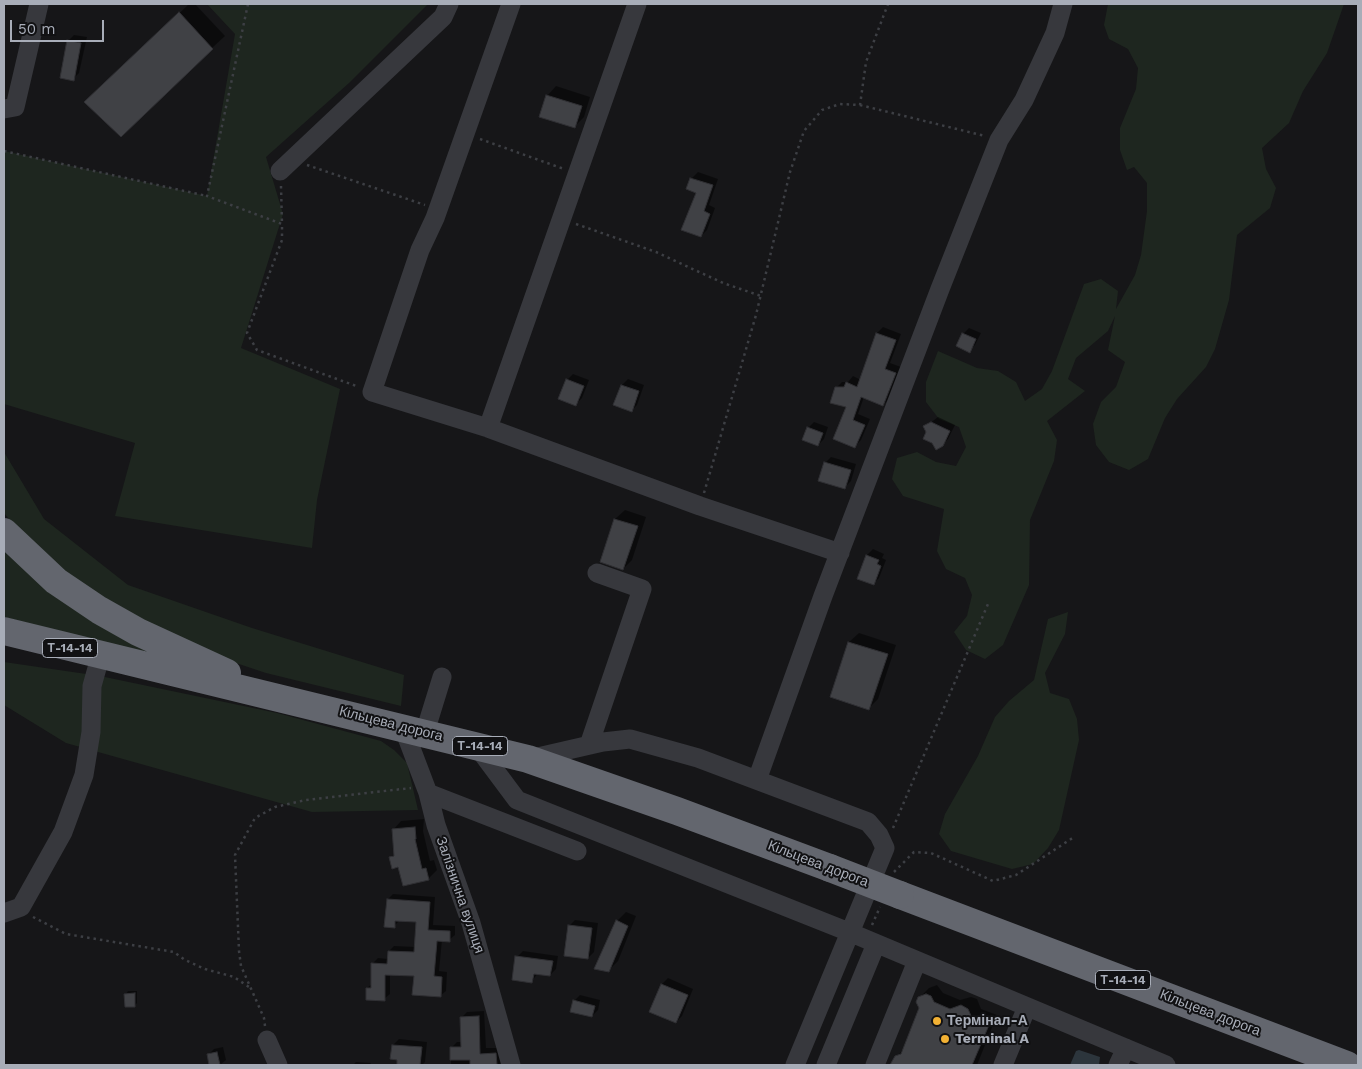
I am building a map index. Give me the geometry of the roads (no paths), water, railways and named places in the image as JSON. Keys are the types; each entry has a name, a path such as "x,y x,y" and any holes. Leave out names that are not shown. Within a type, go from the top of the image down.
{"highway":[{"name":"Т-14-14","path":"4,532 56,581 98,610 138,632 278,696"},
{"name":"Т-14-14","path":"4,632 278,696"},
{"name":"Т-14-14","path":"4,652 137,664"},
{"name":"Кільцева дорога","path":"278,696 528,759 677,811 830,868 1346,1065"}],"street":[{"path":"4,109 15,107 39,4"},
{"path":"286,165 443,18 449,4"},
{"path":"511,4 438,209 420,250 372,392 488,428 700,506 840,553"},
{"path":"488,428 637,4"},
{"path":"757,780 940,288 999,140 1032,83 1055,33 1063,4"},
{"path":"589,745 642,589 597,573"},
{"path":"9,908 63,832 84,775 91,732 92,686 99,661"},
{"path":"414,730 442,677"},
{"name":"Залізнична вулиця","path":"414,730 436,825 472,923 511,1065"},
{"path":"528,759 589,745 630,740 698,758 868,822 879,835 885,848 863,939 826,1065"},
{"path":"476,745 517,800 1051,1016 1122,1057 1166,1065"},
{"path":"426,787 577,851"},
{"path":"795,1065 863,939"},
{"path":"875,1065 917,961"},
{"path":"1002,1065 1027,1006"},
{"path":"267,1040 278,1065"}],"place":[{"name":"Термінал-А","path":"937,1021"},
{"name":"Terminal A","path":"945,1039"}]}
